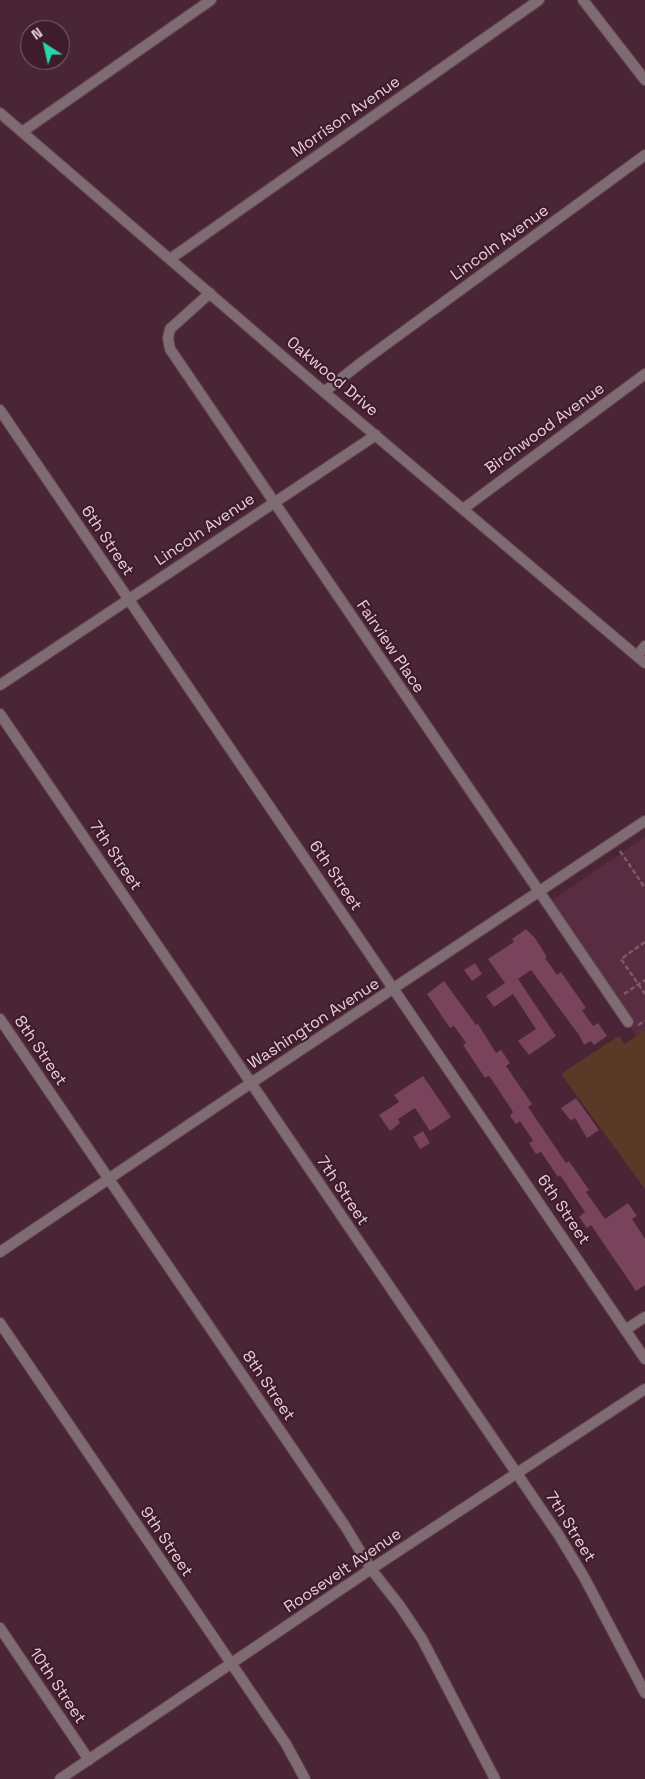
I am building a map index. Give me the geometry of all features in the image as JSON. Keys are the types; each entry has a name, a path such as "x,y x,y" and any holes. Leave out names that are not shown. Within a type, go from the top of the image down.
{"street":[{"path":"22,132 211,0"},
{"name":"Morrison Avenue","path":"170,259 539,0"},
{"path":"583,0 645,80"},
{"name":"Oakwood Drive","path":"0,113 324,392 641,660"},
{"name":"Lincoln Avenue","path":"324,392 362,362 645,155"},
{"name":"Fairview Place","path":"210,294 170,329 168,338 170,349 628,1022"},
{"name":"Birchwood Avenue","path":"463,509 645,374"},
{"name":"6th Street","path":"0,410 645,1359"},
{"name":"Lincoln Avenue","path":"0,685 376,435"},
{"path":"641,660 645,646"},
{"name":"7th Street","path":"0,714 558,1534 584,1577 645,1694"},
{"name":"Washington Avenue","path":"0,1252 645,821"},
{"name":"8th Street","path":"0,1019 345,1526 371,1569 400,1606 422,1639 495,1779"},
{"path":"625,1330 645,1317"},
{"name":"9th Street","path":"0,1323 286,1744 304,1779"},
{"name":"Roosevelt Avenue","path":"60,1779 371,1569 645,1389"},
{"name":"10th Street","path":"0,1628 89,1760"}],"path":[{"path":"620,851 645,888"},
{"path":"645,942 621,959 645,994"},
{"path":"624,994 645,980"}],"shaded area":[{"path":"645,837 645,1030 636,1036 548,903"},
{"path":"645,1030 645,1189 561,1074 619,1036 625,1044"}],"building":[{"path":"526,929 535,938 547,957 545,958 557,975 561,972 586,1008 582,1010 593,1026 598,1023 607,1036 594,1045 591,1041 584,1045 579,1035 531,970 518,979 556,1036 529,1055 518,1041 536,1029 513,994 494,1007 486,996 505,983 488,959 514,942 512,939"},
{"path":"475,963 482,974 472,981 464,970"},
{"path":"444,981 476,1025 478,1024 496,1053 501,1050 510,1063 506,1066 532,1104 528,1107 566,1163 569,1161 589,1190 586,1192 605,1219 628,1203 637,1216 632,1219 645,1239 645,1285 636,1291 591,1225 587,1228 579,1217 585,1212 560,1175 558,1177 541,1152 536,1154 529,1143 533,1141 520,1121 516,1124 510,1116 513,1112 490,1077 485,1078 463,1045 466,1043 454,1026 450,1028 427,994"},
{"path":"423,1076 451,1117 430,1131 415,1108 398,1119 400,1123 390,1131 379,1115 399,1102 394,1095"},
{"path":"576,1098 599,1130 587,1138 575,1118 571,1121 561,1108"},
{"path":"423,1131 430,1143 420,1149 413,1137"}]}
